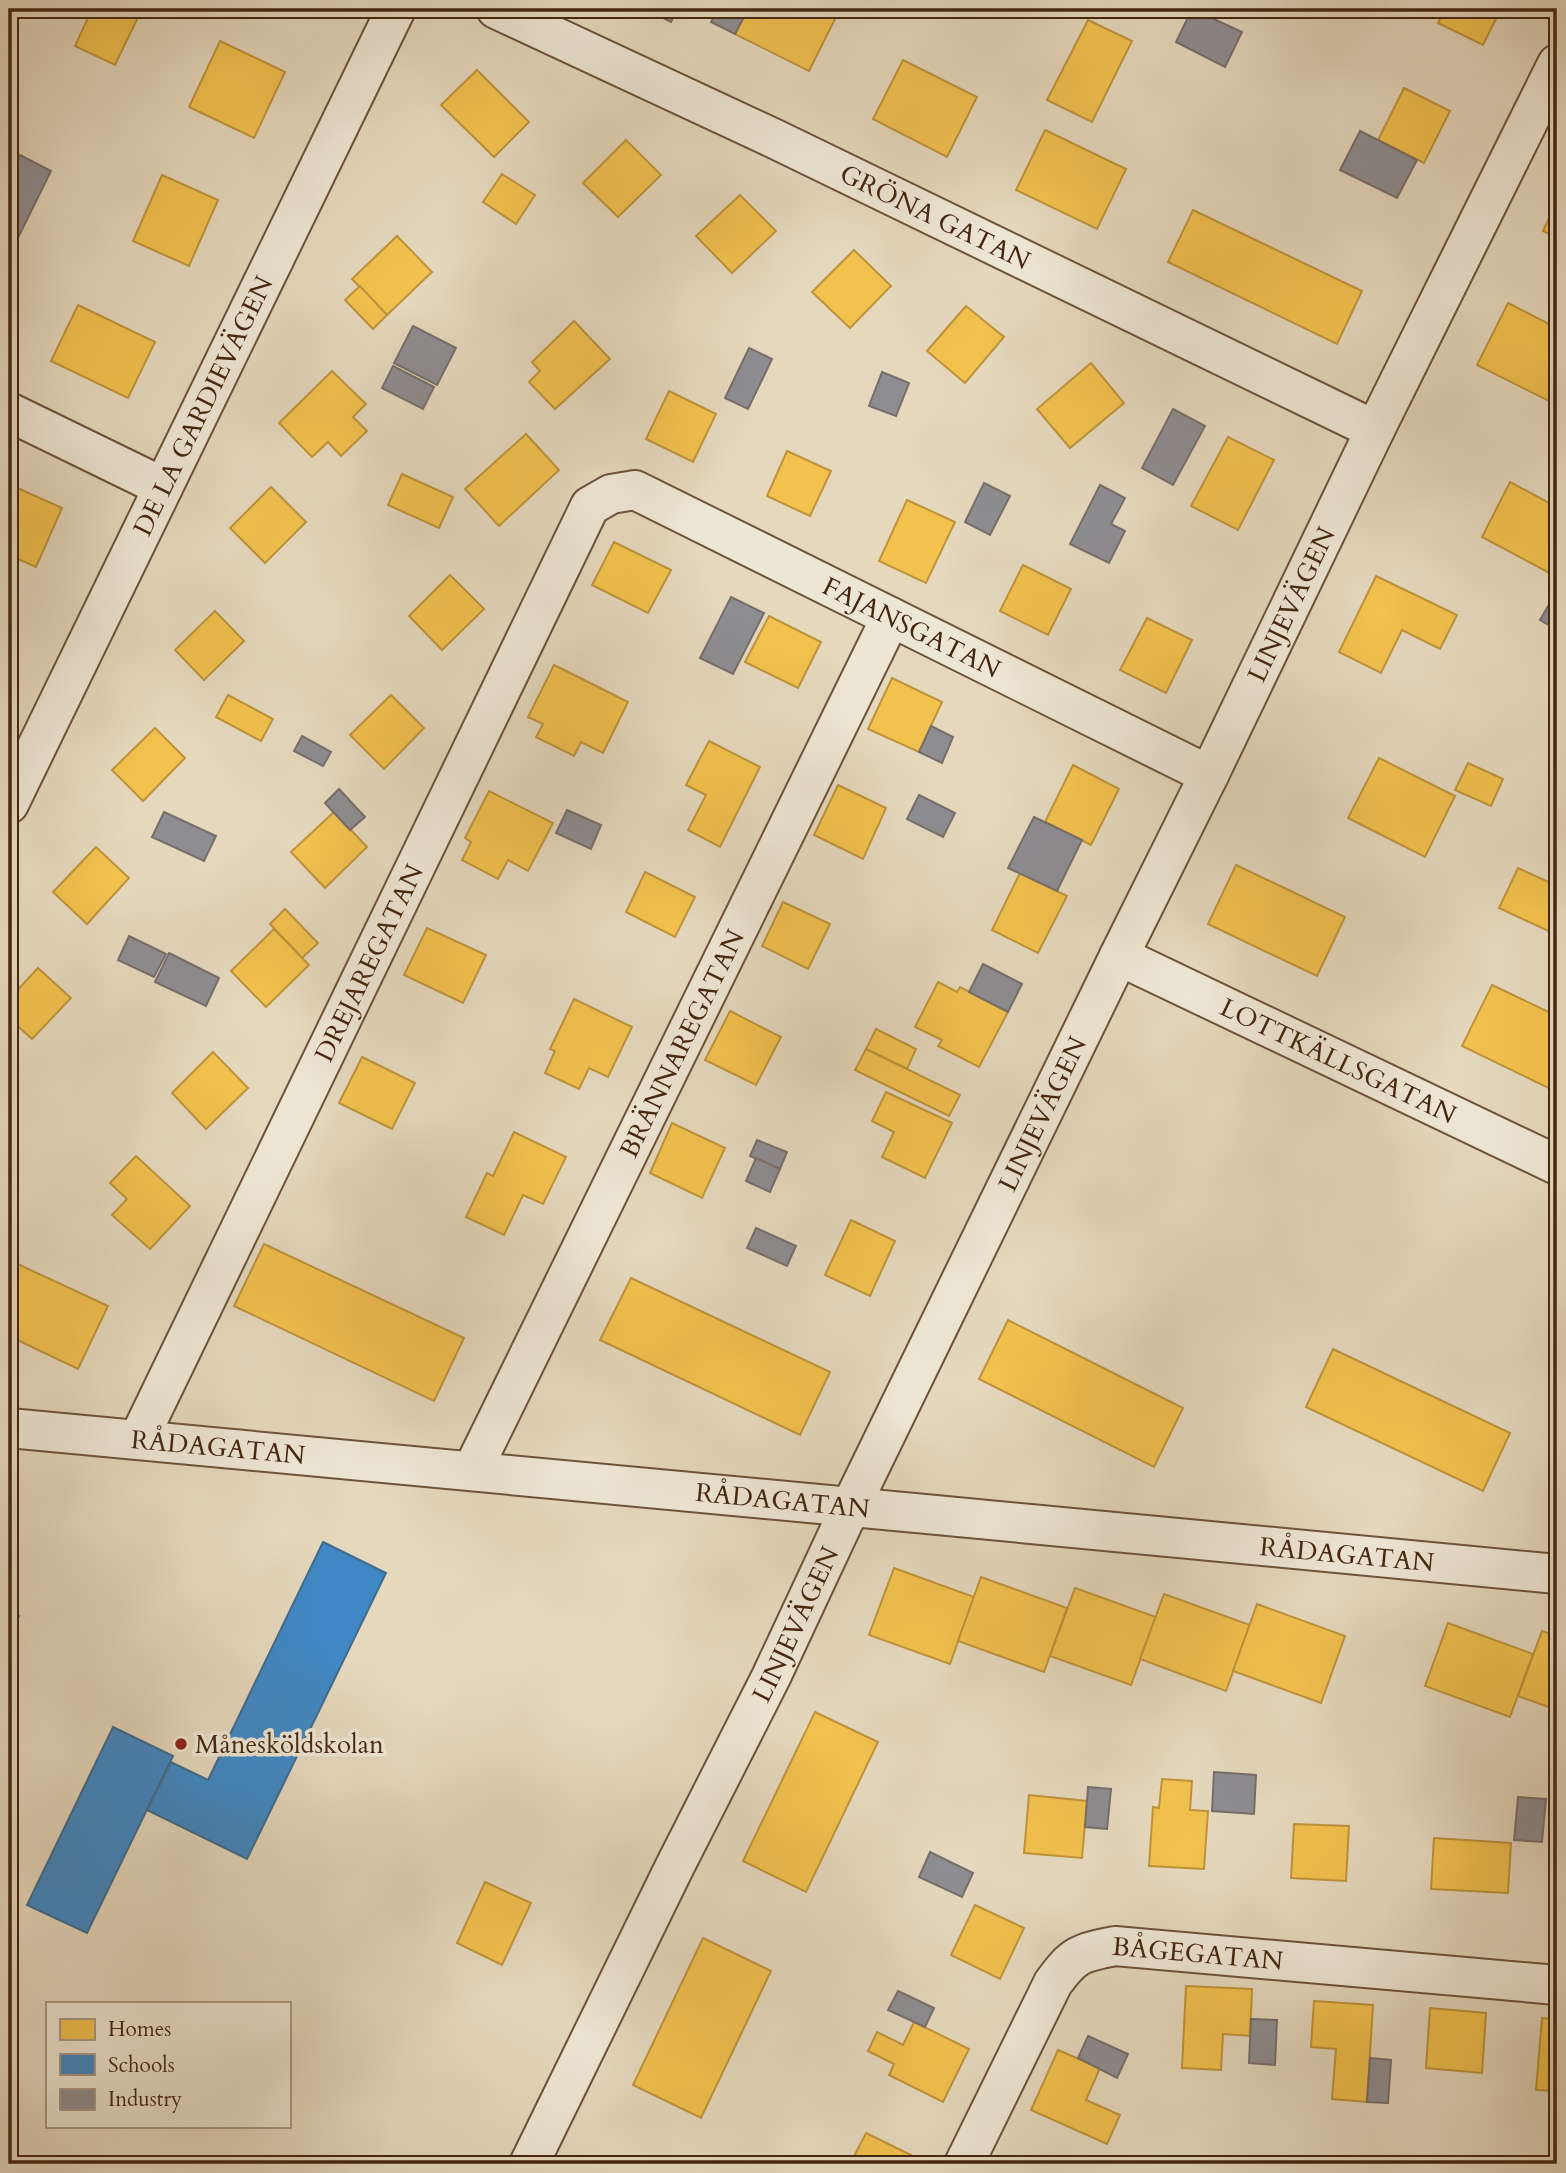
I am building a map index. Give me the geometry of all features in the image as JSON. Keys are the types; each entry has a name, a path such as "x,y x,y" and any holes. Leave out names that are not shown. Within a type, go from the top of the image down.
{"street":[{"name":"DE LA GARDIEVÄGEN","path":"9,804 396,9"},
{"name":"GRÖNA GATAN","path":"496,9 775,139 1375,430"},
{"name":"LINJEVÄGEN","path":"528,2164 771,1677 850,1508 1375,430 1557,64"},
{"path":"9,412 163,487"},
{"name":"FAJANSGATAN","path":"611,494 635,490 1209,775"},
{"name":"DREJAREGATAN","path":"138,1440 590,506 611,494"},
{"name":"BRÄNNAREGATAN","path":"473,1469 891,617"},
{"name":"LOTTKÄLLSGATAN","path":"1119,956 1557,1165"},
{"name":"RÅDAGATAN","path":"9,1428 473,1469 850,1508 1557,1574"},
{"name":"BÅGEGATAN","path":"964,2164 1053,1983 1069,1961 1085,1952 1115,1946 1557,1985"}],"building: Homes":[{"path":"92,9 142,9 115,65 75,46"},
{"path":"748,9 840,9 809,71 735,34"},
{"path":"1445,9 1501,9 1483,45 1438,23"},
{"path":"1088,20 1132,41 1092,122 1047,100"},
{"path":"220,41 285,72 254,138 189,107"},
{"path":"903,60 977,97 947,157 873,119"},
{"path":"477,70 529,122 494,157 441,105"},
{"path":"1404,88 1450,111 1424,163 1378,140"},
{"path":"1045,130 1126,169 1097,229 1016,190"},
{"path":"626,140 661,175 618,217 583,183"},
{"path":"502,174 535,195 516,224 483,202"},
{"path":"162,175 218,200 189,266 133,241"},
{"path":"740,195 776,231 732,273 696,236"},
{"path":"1557,201 1557,238 1543,231"},
{"path":"1193,210 1362,291 1337,344 1168,262"},
{"path":"397,236 432,272 387,315 352,279"},
{"path":"854,250 891,286 850,328 812,292"},
{"path":"360,286 387,315 373,329 345,300"},
{"path":"1508,303 1557,328 1557,390 1551,402 1477,365"},
{"path":"78,305 155,342 128,398 51,361"},
{"path":"966,306 1004,337 965,383 927,351"},
{"path":"574,321 610,359 555,409 529,382 540,371 532,362"},
{"path":"1091,363 1124,403 1070,448 1037,409"},
{"path":"332,371 366,404 353,417 367,431 341,456 328,442 312,457 279,423"},
{"path":"669,391 716,414 693,462 646,439"},
{"path":"526,434 559,470 499,526 465,489"},
{"path":"1228,437 1274,460 1238,530 1191,506"},
{"path":"787,451 831,471 810,516 767,496"},
{"path":"402,474 453,497 439,528 388,505"},
{"path":"1510,482 1557,507 1557,577 1482,537"},
{"path":"13,486 62,508 36,567 9,555 9,496"},
{"path":"271,487 306,522 265,563 230,528"},
{"path":"907,500 955,522 926,583 879,561"},
{"path":"614,542 671,570 648,613 592,585"},
{"path":"1023,565 1071,589 1048,635 1000,611"},
{"path":"450,575 484,609 442,650 409,616"},
{"path":"1376,576 1457,615 1440,649 1402,630 1381,673 1339,652"},
{"path":"215,611 244,641 204,680 175,650"},
{"path":"769,616 821,642 798,688 745,662"},
{"path":"1147,618 1192,640 1166,693 1120,670"},
{"path":"554,665 628,702 603,753 581,742 574,756 536,737 543,724 528,717"},
{"path":"892,678 942,702 919,752 868,729"},
{"path":"228,695 273,719 261,741 216,717"},
{"path":"391,695 424,728 384,769 350,735"},
{"path":"155,728 185,758 143,801 112,770"},
{"path":"709,741 760,767 720,847 688,830 706,795 686,785"},
{"path":"1379,758 1455,796 1425,857 1348,818"},
{"path":"1468,763 1503,779 1491,806 1455,790"},
{"path":"1073,765 1119,789 1091,845 1045,822"},
{"path":"838,785 886,808 863,859 814,835"},
{"path":"489,791 553,823 528,871 508,860 498,879 462,860 471,842 465,838"},
{"path":"334,812 367,847 325,888 291,852"},
{"path":"96,847 129,878 87,924 53,892"},
{"path":"1236,865 1345,917 1317,976 1208,924"},
{"path":"1518,868 1557,886 1557,935 1499,908"},
{"path":"645,872 695,897 675,937 626,912"},
{"path":"1020,873 1067,896 1038,953 992,930"},
{"path":"783,902 830,924 808,969 762,946"},
{"path":"285,909 318,943 302,958 270,924"},
{"path":"427,928 486,955 463,1003 404,975"},
{"path":"274,929 309,965 266,1007 231,971"},
{"path":"38,968 71,998 32,1039 9,1018 9,999"},
{"path":"938,982 957,992 960,987 1008,1012 979,1067 938,1046 942,1040 915,1027"},
{"path":"1492,985 1557,1016 1557,1092 1462,1046"},
{"path":"574,999 632,1027 608,1077 589,1068 579,1089 545,1073 555,1051 550,1049"},
{"path":"730,1011 781,1037 756,1085 705,1060"},
{"path":"876,1029 916,1049 907,1069 866,1049"},
{"path":"866,1049 960,1095 949,1116 855,1070"},
{"path":"213,1052 248,1088 206,1129 172,1093"},
{"path":"362,1057 415,1083 392,1129 339,1103"},
{"path":"886,1092 952,1123 925,1178 882,1157 894,1132 872,1121"},
{"path":"672,1123 725,1148 702,1198 650,1173"},
{"path":"514,1132 566,1157 543,1204 523,1195 504,1235 466,1217 487,1173 493,1176"},
{"path":"136,1156 190,1206 150,1249 112,1215 127,1199 110,1183"},
{"path":"851,1220 895,1241 870,1296 825,1275"},
{"path":"264,1244 464,1338 434,1401 234,1306"},
{"path":"9,1260 108,1306 78,1369 9,1336"},
{"path":"631,1278 830,1372 800,1435 600,1340"},
{"path":"1008,1320 1183,1408 1154,1467 979,1379"},
{"path":"1333,1349 1510,1433 1483,1491 1306,1407"},
{"path":"894,1568 974,1597 950,1664 869,1635"},
{"path":"981,1577 1067,1608 1044,1672 958,1641"},
{"path":"1075,1588 1156,1617 1131,1685 1050,1656"},
{"path":"1164,1594 1250,1625 1226,1691 1140,1659"},
{"path":"1257,1604 1345,1636 1321,1703 1233,1671"},
{"path":"1448,1623 1533,1654 1510,1717 1425,1686"},
{"path":"1542,1631 1557,1636 1557,1710 1518,1696"},
{"path":"815,1712 878,1742 806,1892 743,1861"},
{"path":"1162,1779 1192,1781 1190,1810 1208,1811 1204,1869 1149,1866 1153,1807 1159,1808"},
{"path":"1029,1795 1087,1801 1082,1858 1024,1853"},
{"path":"1294,1824 1349,1826 1346,1881 1291,1878"},
{"path":"1434,1838 1511,1843 1508,1893 1431,1889"},
{"path":"485,1882 531,1903 502,1965 457,1943"},
{"path":"975,1905 1024,1928 1000,1979 951,1955"},
{"path":"703,1938 771,1971 701,2118 633,2085"},
{"path":"1186,1986 1252,1989 1250,2036 1223,2034 1221,2070 1182,2068"},
{"path":"1314,2001 1373,2005 1367,2102 1332,2099 1336,2049 1311,2047"},
{"path":"1430,2008 1486,2013 1482,2073 1426,2068"},
{"path":"1542,2018 1557,2020 1557,2091 1536,2090"},
{"path":"914,2022 969,2049 943,2102 889,2075 894,2064 868,2051 877,2032 903,2045"},
{"path":"1058,2050 1100,2068 1086,2100 1120,2115 1107,2144 1031,2110"},
{"path":"866,2133 911,2155 906,2164 850,2164"}],"building: Schools":[{"path":"323,1542 386,1573 247,1859 147,1810 171,1762 208,1780"},
{"path":"9,1611 19,1616 9,1636"},
{"path":"113,1727 173,1756 87,1933 27,1905"}],"building: Industry":[{"path":"645,9 677,9 671,22"},
{"path":"718,9 748,9 735,34 711,22"},
{"path":"1192,9 1242,32 1225,67 1176,42"},
{"path":"1360,131 1417,160 1397,198 1340,170"},
{"path":"20,155 51,171 9,256 9,177"},
{"path":"413,326 456,348 437,385 394,363"},
{"path":"749,348 772,359 748,409 725,398"},
{"path":"393,366 434,387 423,409 382,388"},
{"path":"882,372 909,383 896,416 869,406"},
{"path":"1173,409 1205,426 1173,485 1142,468"},
{"path":"984,483 1010,496 990,535 965,522"},
{"path":"1100,485 1125,498 1111,524 1125,531 1109,563 1070,544"},
{"path":"1557,591 1557,630 1540,620"},
{"path":"731,597 764,613 733,674 700,658"},
{"path":"931,726 953,737 942,763 919,752"},
{"path":"302,736 331,752 323,766 294,751"},
{"path":"339,789 365,817 350,830 325,803"},
{"path":"919,795 955,813 943,837 907,819"},
{"path":"567,810 601,825 591,849 556,833"},
{"path":"164,812 216,836 204,861 152,837"},
{"path":"1034,817 1082,840 1057,891 1008,868"},
{"path":"129,936 166,954 154,977 118,960"},
{"path":"169,953 219,978 206,1006 155,982"},
{"path":"983,964 1022,984 1008,1012 969,992"},
{"path":"757,1140 787,1152 780,1169 750,1156"},
{"path":"756,1158 780,1169 770,1192 746,1181"},
{"path":"756,1228 796,1246 787,1266 747,1248"},
{"path":"1214,1772 1256,1775 1254,1814 1212,1811"},
{"path":"1088,1787 1111,1789 1107,1829 1085,1827"},
{"path":"1518,1797 1546,1799 1542,1842 1514,1840"},
{"path":"930,1852 973,1873 962,1897 919,1877"},
{"path":"898,1991 934,2008 925,2027 888,2010"},
{"path":"1251,2019 1277,2020 1275,2065 1249,2063"},
{"path":"1088,2036 1128,2054 1117,2078 1078,2058"},
{"path":"1370,2058 1391,2060 1388,2103 1367,2102"}],"place":[{"name":"Månesköldskolan","path":"181,1744"}]}
